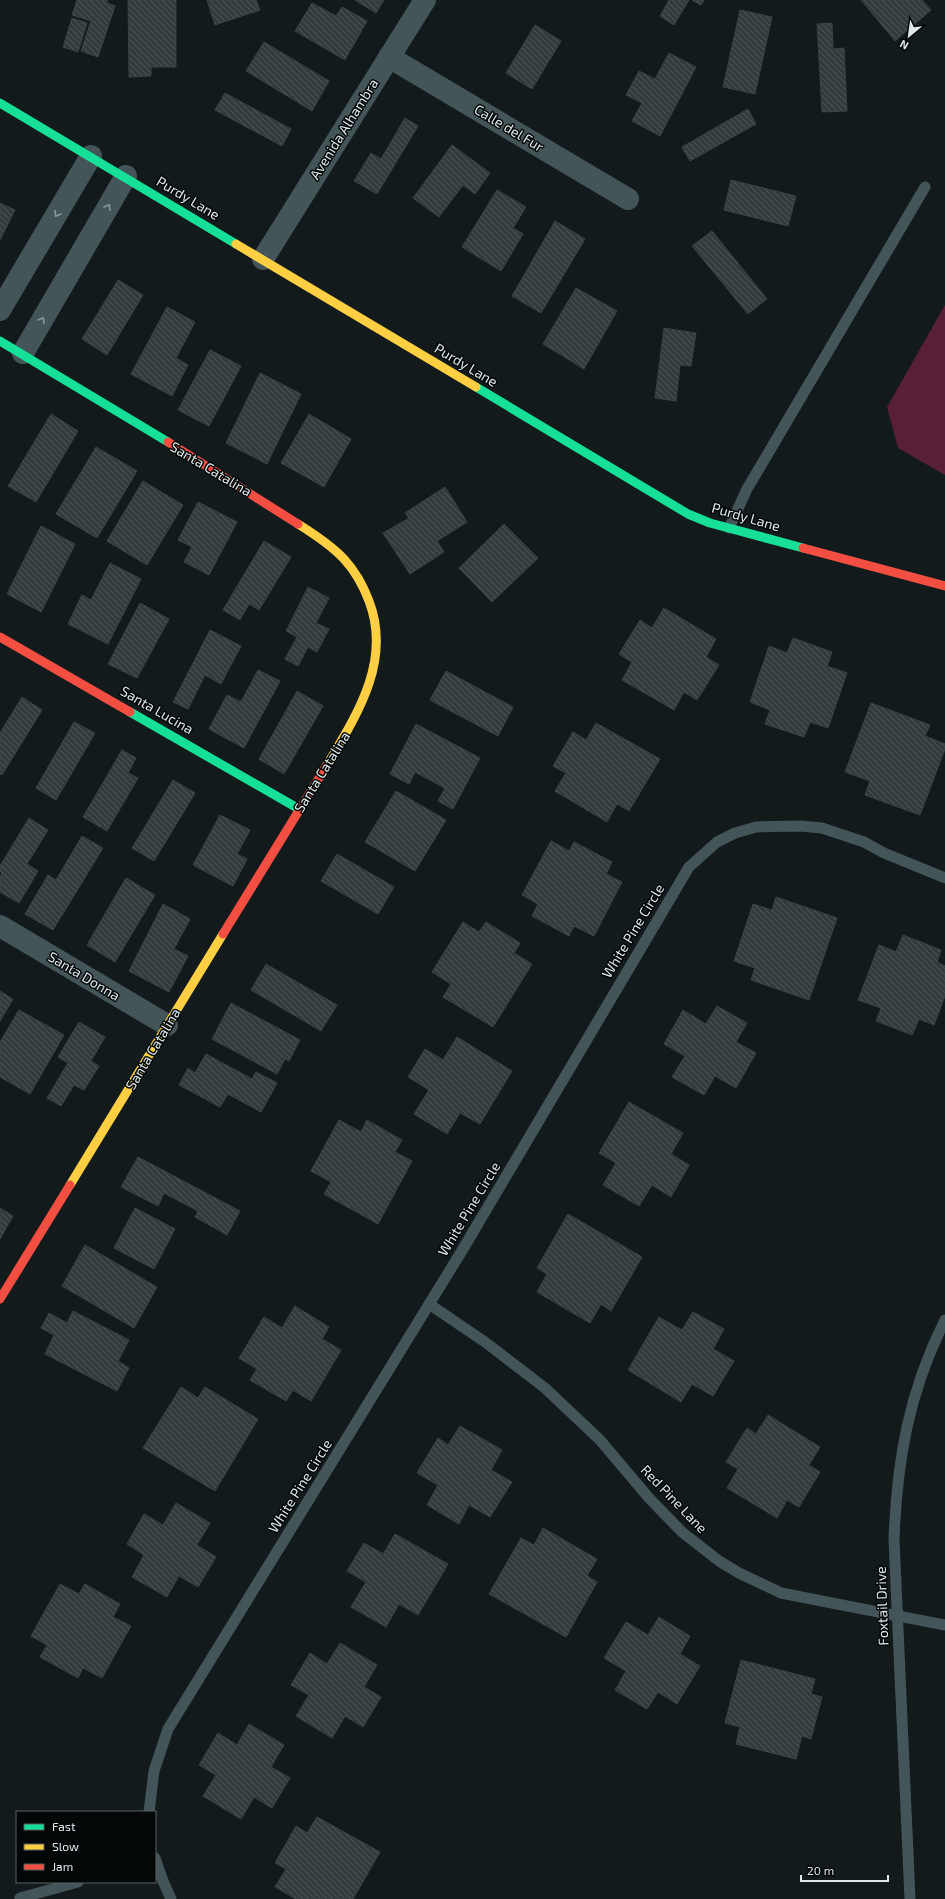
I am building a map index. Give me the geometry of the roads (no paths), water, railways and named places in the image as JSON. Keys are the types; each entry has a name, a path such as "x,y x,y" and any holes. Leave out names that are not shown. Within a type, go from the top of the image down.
{"street":[{"name":"Avenida Alhambra","path":"263,259 425,0"},
{"name":"Calle del Fur","path":"389,57 628,199"},
{"name":"Purdy Lane","path":"0,103 126,176 668,504 695,517 729,528 945,586"},
{"path":"0,310 91,156"},
{"path":"23,353 126,176"},
{"name":"Santa Catalina","path":"0,341 23,353 278,510 338,552 353,570 364,590 374,618 377,655 373,678 366,699 355,719 0,1299"},
{"name":"Santa Lucina","path":"0,637 300,809"},
{"name":"Santa Donna","path":"0,926 167,1025"}],"lane":[{"path":"729,528 747,489 925,187"},
{"name":"White Pine Circle","path":"149,1811 154,1771 168,1729 429,1304 689,867 717,842 735,833 756,828 800,826 822,828 864,842 945,878"},
{"name":"Red Pine Lane","path":"429,1304 485,1342 545,1388 600,1440 649,1498 682,1532 719,1561 739,1573 781,1593 897,1617 945,1625"},
{"name":"Foxtail Drive","path":"910,1899 894,1539 895,1496 901,1454 910,1412 927,1358 945,1320"},
{"path":"156,1862 171,1899"},
{"path":"20,1898 74,1883"}]}
